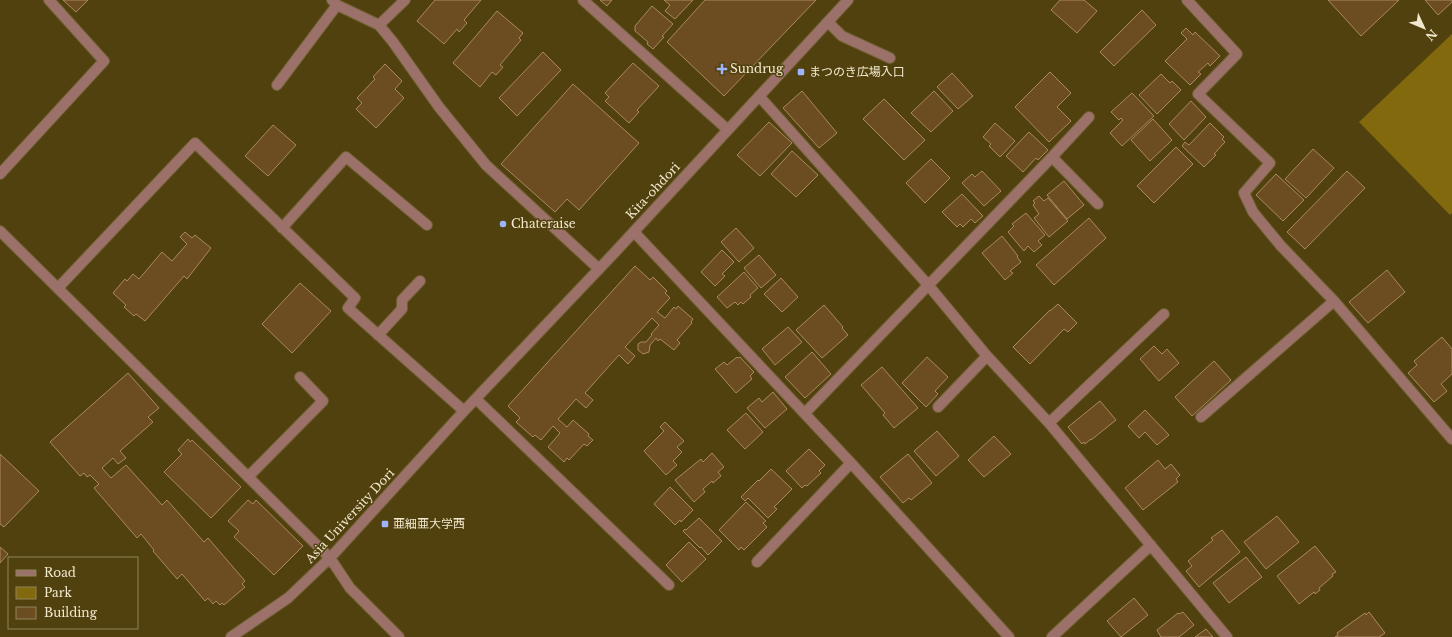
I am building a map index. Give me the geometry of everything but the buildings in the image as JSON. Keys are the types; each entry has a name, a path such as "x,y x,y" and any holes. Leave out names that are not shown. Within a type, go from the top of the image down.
{"street":[{"path":"0,174 104,61 49,0"},
{"path":"379,25 405,0"},
{"path":"583,0 728,130"},
{"name":"Kita-ohdori","path":"476,399 634,232 848,0"},
{"path":"1187,0 1237,54 1198,94 1270,163 1244,193 1253,212 1276,241 1334,302 1452,439"},
{"path":"277,85 335,2 379,25 393,42 439,107 486,165 599,269"},
{"path":"828,22 842,36 890,58"},
{"path":"759,96 929,286 987,356 1049,423 1227,637"},
{"path":"805,413 929,286 1089,117"},
{"path":"58,288 195,144 355,298 348,308 464,411"},
{"path":"282,228 346,157 427,225"},
{"path":"1052,157 1098,204"},
{"path":"0,231 330,558 350,588 399,637"},
{"path":"634,232 852,463 1009,637"},
{"path":"378,335 402,309 402,300 420,281"},
{"path":"1201,417 1334,302"},
{"path":"1049,423 1164,314"},
{"path":"938,407 987,356"},
{"path":"248,477 323,401 300,378"},
{"path":"476,399 669,585"},
{"name":"Asia University Dori","path":"231,637 288,598 330,558 476,399"},
{"path":"757,562 852,463"},
{"path":"1052,637 1151,545"}],"green space":[{"path":"1452,34 1452,213 1450,215 1359,122"}],"place":[{"name":"Sundrug","path":"722,69"},
{"name":"まつのき広場入口","path":"801,72"},
{"name":"Chateraise","path":"503,224"},
{"name":"亜細亜大学西","path":"385,524"}]}
